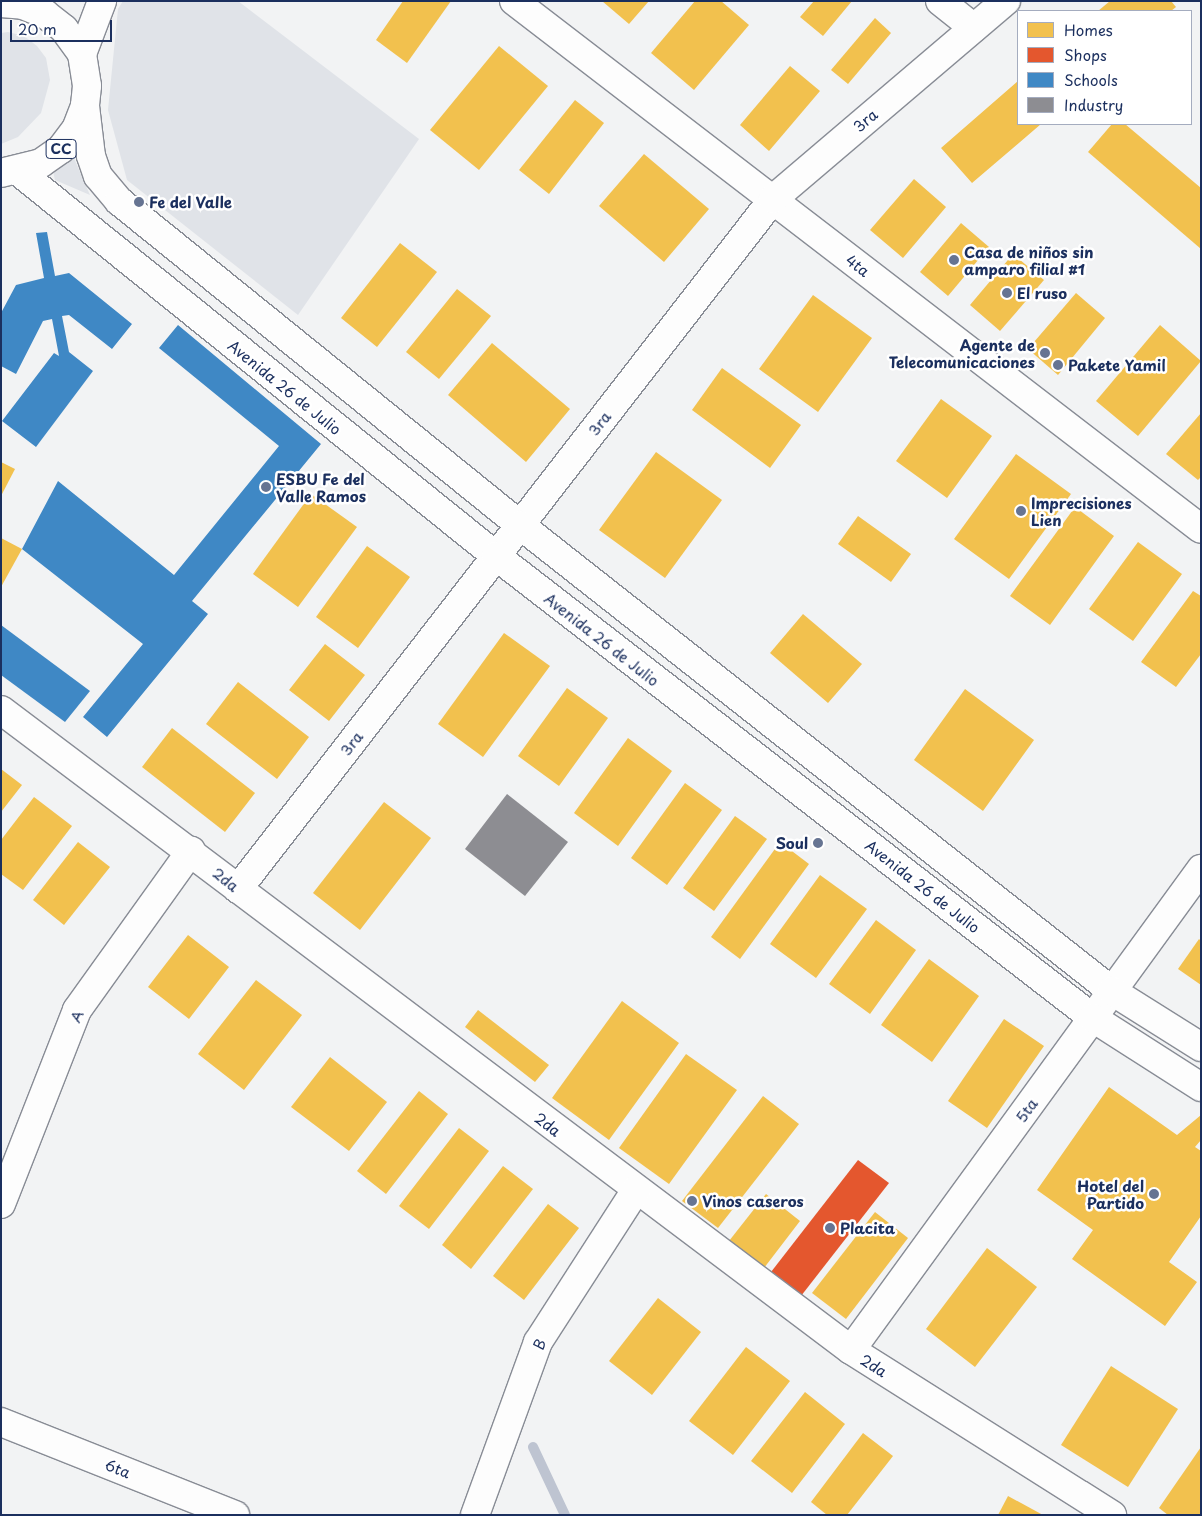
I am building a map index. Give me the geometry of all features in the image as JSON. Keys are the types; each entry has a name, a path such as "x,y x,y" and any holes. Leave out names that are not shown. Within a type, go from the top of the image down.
{"street":[{"name":"CC","path":"82,54 102,1"},
{"name":"4ta","path":"514,1 1201,529"},
{"path":"940,1 974,28"},
{"name":"3ra","path":"238,889 773,199 1006,1"},
{"name":"CC","path":"1,3 23,5 46,14 64,29 82,54 87,86 85,106 76,129 61,149 41,163 6,173"},
{"path":"85,106 92,156 98,176 119,201 520,525 1112,991 1201,1047"},
{"name":"Avenida 26 de Julio","path":"6,173 496,556 1093,1018 1201,1088"},
{"name":"2da","path":"1,710 191,851 238,889 636,1190 851,1350 1112,1515"},
{"name":"A","path":"1,1204 77,1010 191,851"},
{"name":"5ta","path":"851,1350 1201,869"},
{"name":"B","path":"475,1515 538,1342 636,1190"},
{"name":"6ta","path":"1,1422 235,1515"}],"shaded area":[{"path":"123,1 238,1 419,139 298,315 127,180 108,110 118,9"},
{"path":"8,32 24,36 37,46 46,58 50,80 41,113 18,137 1,144 1,33"},
{"path":"73,156 90,195 55,180 53,171"}],"building: Homes":[{"path":"403,1 451,1 407,63 376,40"},
{"path":"602,1 649,1 629,24"},
{"path":"695,1 721,1 749,25 694,90 651,53"},
{"path":"814,1 852,1 823,36 800,17"},
{"path":"1110,1 1171,1 1176,7 1172,10 1099,10"},
{"path":"875,18 891,33 848,84 831,70"},
{"path":"499,46 548,86 479,170 430,130"},
{"path":"790,66 820,91 769,151 740,125"},
{"path":"1017,82 1017,125 1040,125 972,183 941,148"},
{"path":"575,100 604,123 549,194 519,170"},
{"path":"1111,125 1126,125 1201,188 1201,249 1088,152"},
{"path":"644,154 709,209 664,262 599,206"},
{"path":"914,179 946,207 903,258 870,230"},
{"name":"Casa de niños sin amparo filial #1","path":"961,223 989,247 948,296 920,272"},
{"path":"400,243 437,272 377,347 341,318"},
{"name":"El ruso","path":"1013,254 1044,280 1000,331 970,305"},
{"path":"457,289 491,316 439,379 406,352"},
{"path":"1076,293 1105,318 1058,375 1028,349"},
{"path":"813,295 872,338 818,412 759,369"},
{"path":"1160,325 1201,361 1138,436 1096,401"},
{"path":"492,343 570,409 526,462 448,395"},
{"path":"722,368 801,425 770,468 692,410"},
{"path":"941,399 992,436 947,498 896,461"},
{"path":"1201,413 1201,477 1198,480 1166,454"},
{"path":"656,452 722,500 665,578 599,530"},
{"path":"1016,454 1071,494 1009,579 954,539"},
{"path":"1,462 15,469 1,496"},
{"path":"311,494 357,527 298,607 253,574"},
{"path":"1075,507 1114,536 1050,625 1010,596"},
{"path":"858,516 911,554 891,582 838,544"},
{"path":"1,538 22,549 1,587"},
{"path":"1138,542 1182,574 1133,641 1089,609"},
{"path":"367,546 410,577 358,648 316,617"},
{"path":"1193,591 1201,596 1201,654 1176,687 1141,662"},
{"path":"803,614 862,664 828,703 770,653"},
{"path":"504,633 550,666 483,757 438,724"},
{"path":"325,644 365,675 329,721 289,690"},
{"path":"238,682 309,737 277,779 206,724"},
{"path":"567,688 608,718 559,786 518,756"},
{"path":"965,689 1034,740 983,811 914,760"},
{"path":"172,728 255,793 225,832 142,767"},
{"path":"628,738 672,771 618,846 574,813"},
{"path":"1,769 22,785 1,812"},
{"path":"685,783 722,810 667,885 631,858"},
{"path":"34,797 72,826 23,890 1,874 1,840"},
{"path":"384,802 431,838 360,930 313,893"},
{"path":"735,816 767,839 714,911 683,888"},
{"path":"78,842 110,867 64,925 33,900"},
{"path":"780,842 809,864 740,959 711,937"},
{"path":"820,875 867,909 816,978 770,944"},
{"path":"876,920 916,950 870,1014 829,984"},
{"path":"188,935 229,967 189,1019 148,987"},
{"path":"1199,939 1201,941 1201,985 1178,969"},
{"path":"929,959 979,996 932,1062 881,1025"},
{"path":"256,980 302,1015 244,1090 198,1054"},
{"path":"622,1001 679,1043 609,1140 552,1098"},
{"path":"478,1010 549,1065 535,1082 465,1027"},
{"path":"1004,1019 1044,1046 987,1128 948,1101"},
{"path":"686,1054 737,1090 669,1184 619,1148"},
{"path":"330,1057 387,1102 349,1151 291,1107"},
{"path":"1109,1087 1177,1135 1201,1115 1201,1140 1195,1147 1201,1151 1201,1216 1169,1262 1197,1282 1165,1326 1072,1259 1093,1230 1037,1190"},
{"path":"419,1091 448,1114 386,1194 357,1171"},
{"path":"763,1096 799,1124 718,1228 682,1201"},
{"path":"459,1128 489,1151 429,1229 399,1206"},
{"path":"503,1166 533,1189 471,1269 442,1245"},
{"path":"766,1194 800,1221 764,1268 729,1241"},
{"path":"548,1204 579,1228 524,1300 493,1276"},
{"path":"875,1212 908,1238 846,1319 812,1293"},
{"path":"987,1248 1037,1287 975,1367 926,1329"},
{"path":"658,1298 701,1332 652,1395 609,1361"},
{"path":"746,1347 790,1381 733,1455 689,1421"},
{"path":"1111,1366 1178,1409 1128,1487 1061,1445"},
{"path":"805,1392 845,1424 792,1493 751,1461"},
{"path":"863,1433 893,1456 847,1515 827,1515 811,1502"},
{"path":"1201,1447 1201,1515 1168,1515 1159,1508"},
{"path":"1008,1496 1043,1515 998,1515"}],"building: Shops":[{"name":"Placita","path":"858,1160 889,1183 801,1296 771,1272"}],"building: Schools":[{"path":"47,232 55,276 69,273 132,324 112,349 69,315 62,316 69,352 93,371 36,447 2,421 54,353 59,356 52,319 43,321 16,374 1,366 1,313 16,285 44,278 36,233"},
{"path":"178,325 321,444 192,601 208,614 107,737 83,717 143,644 22,549 58,481 174,575 279,446 159,348"},
{"path":"1,625 90,691 65,722 1,675"}],"building: Industry":[{"path":"507,794 568,842 525,896 465,849"}],"waterway":[{"path":"533,1447 565,1515"}],"place":[{"name":"Fe del Valle","path":"139,202"},
{"name":"Casa de niños sin amparo filial #1","path":"954,260"},
{"name":"El ruso","path":"1007,293"},
{"name":"Agente de Telecomunicaciones","path":"1045,353"},
{"name":"Pakete Yamil","path":"1058,365"},
{"name":"ESBU Fe del Valle Ramos","path":"266,487"},
{"name":"Imprecisiones Lien","path":"1021,511"},
{"name":"Soul","path":"818,843"},
{"name":"Hotel del Partido","path":"1154,1194"},
{"name":"Vinos caseros","path":"692,1201"},
{"name":"Placita","path":"830,1228"}]}
